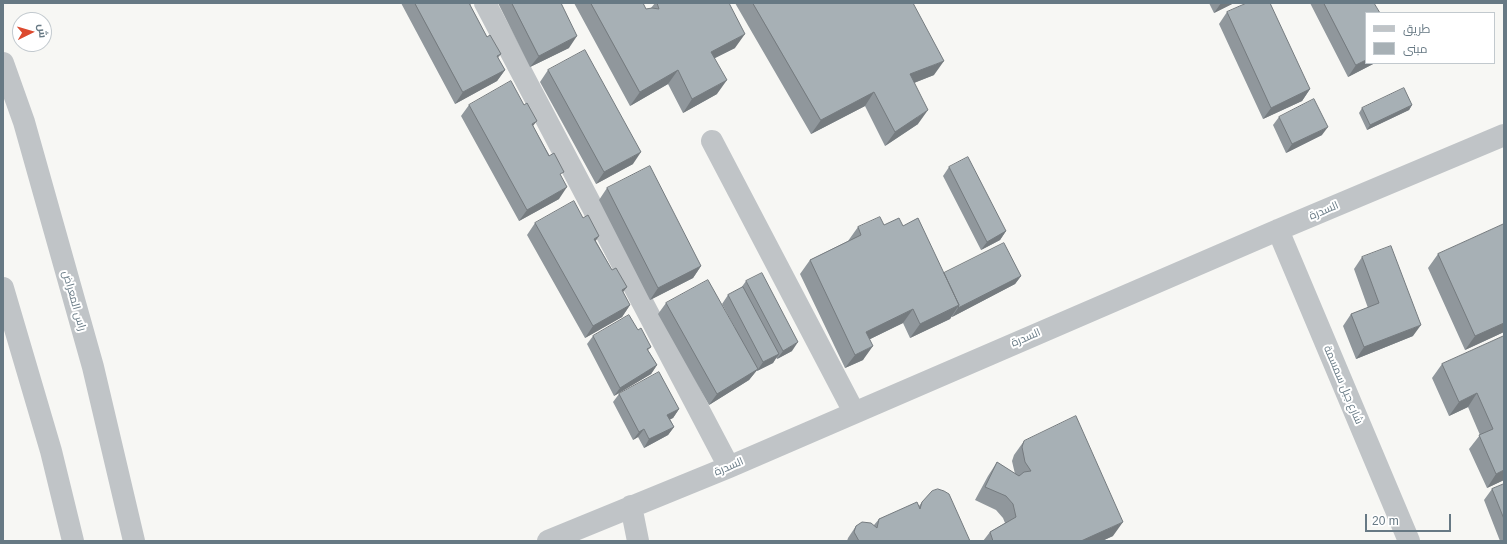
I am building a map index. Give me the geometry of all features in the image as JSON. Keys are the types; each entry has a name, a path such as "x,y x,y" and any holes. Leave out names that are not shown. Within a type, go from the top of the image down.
{"street":[{"path":"485,3 729,467"},
{"name":"راس المعراض","path":"3,63 24,122 93,367 134,541"},
{"name":"السدرة","path":"548,541 729,467 1278,230 1504,135"},
{"path":"712,141 854,412"},
{"name":"شارع جبل سمسمة","path":"1278,230 1409,541"},
{"path":"3,288 51,451 73,541"},
{"path":"631,506 638,541"}],"building":[{"path":"415,3 469,3 487,37 490,35 501,54 497,56 505,70 463,92"},
{"path":"512,3 561,3 577,36 539,56"},
{"path":"591,3 643,3 646,9 659,9 657,3 729,3 745,34 711,52 727,80 692,99 678,70 640,92"},
{"path":"753,3 913,3 944,61 910,74 928,110 895,132 874,92 821,120"},
{"path":"1247,3 1270,3 1310,89 1271,108 1227,12"},
{"path":"1324,3 1374,3 1379,12 1365,12 1365,60 1356,65"},
{"path":"585,50 641,152 604,172 548,70"},
{"path":"511,81 524,105 527,103 537,121 532,124 549,156 554,153 564,172 560,174 567,187 527,210 469,105"},
{"path":"1404,88 1412,105 1370,125 1362,108"},
{"path":"1314,99 1328,127 1292,144 1279,117"},
{"path":"968,157 1006,231 987,242 949,167"},
{"path":"650,166 701,266 658,288 607,188"},
{"path":"574,201 583,218 588,215 599,236 594,239 612,270 616,268 627,287 622,290 630,305 593,326 535,223"},
{"path":"880,217 884,225 899,218 903,226 918,218 959,305 920,324 913,309 866,332 873,346 855,355 810,260 861,235 858,227"},
{"path":"1504,224 1504,323 1475,336 1438,254"},
{"path":"1004,243 1021,276 958,308 959,305 944,273"},
{"path":"1391,246 1421,325 1364,347 1351,314 1379,303 1362,257"},
{"path":"762,273 798,342 783,351 746,281"},
{"path":"708,280 758,369 717,394 666,303"},
{"path":"743,287 779,354 763,362 728,295"},
{"path":"629,315 638,330 641,328 651,347 647,349 657,365 620,388 593,336"},
{"path":"1504,336 1504,470 1496,474 1479,435 1493,429 1477,393 1459,402 1442,364"},
{"path":"659,372 679,409 667,415 674,427 649,439 644,429 639,432 619,394"},
{"path":"1076,416 1123,522 1081,541 993,541 990,532 1016,517 1013,504 1006,496 985,487 997,462 1019,476 1024,472 1031,471 1025,462 1022,447 1024,441"},
{"path":"1504,484 1504,519 1492,489"},
{"path":"938,489 949,494 970,541 859,541 854,532 856,526 862,522 871,523 877,528 879,519 917,502 920,509 922,502 932,491"}]}
